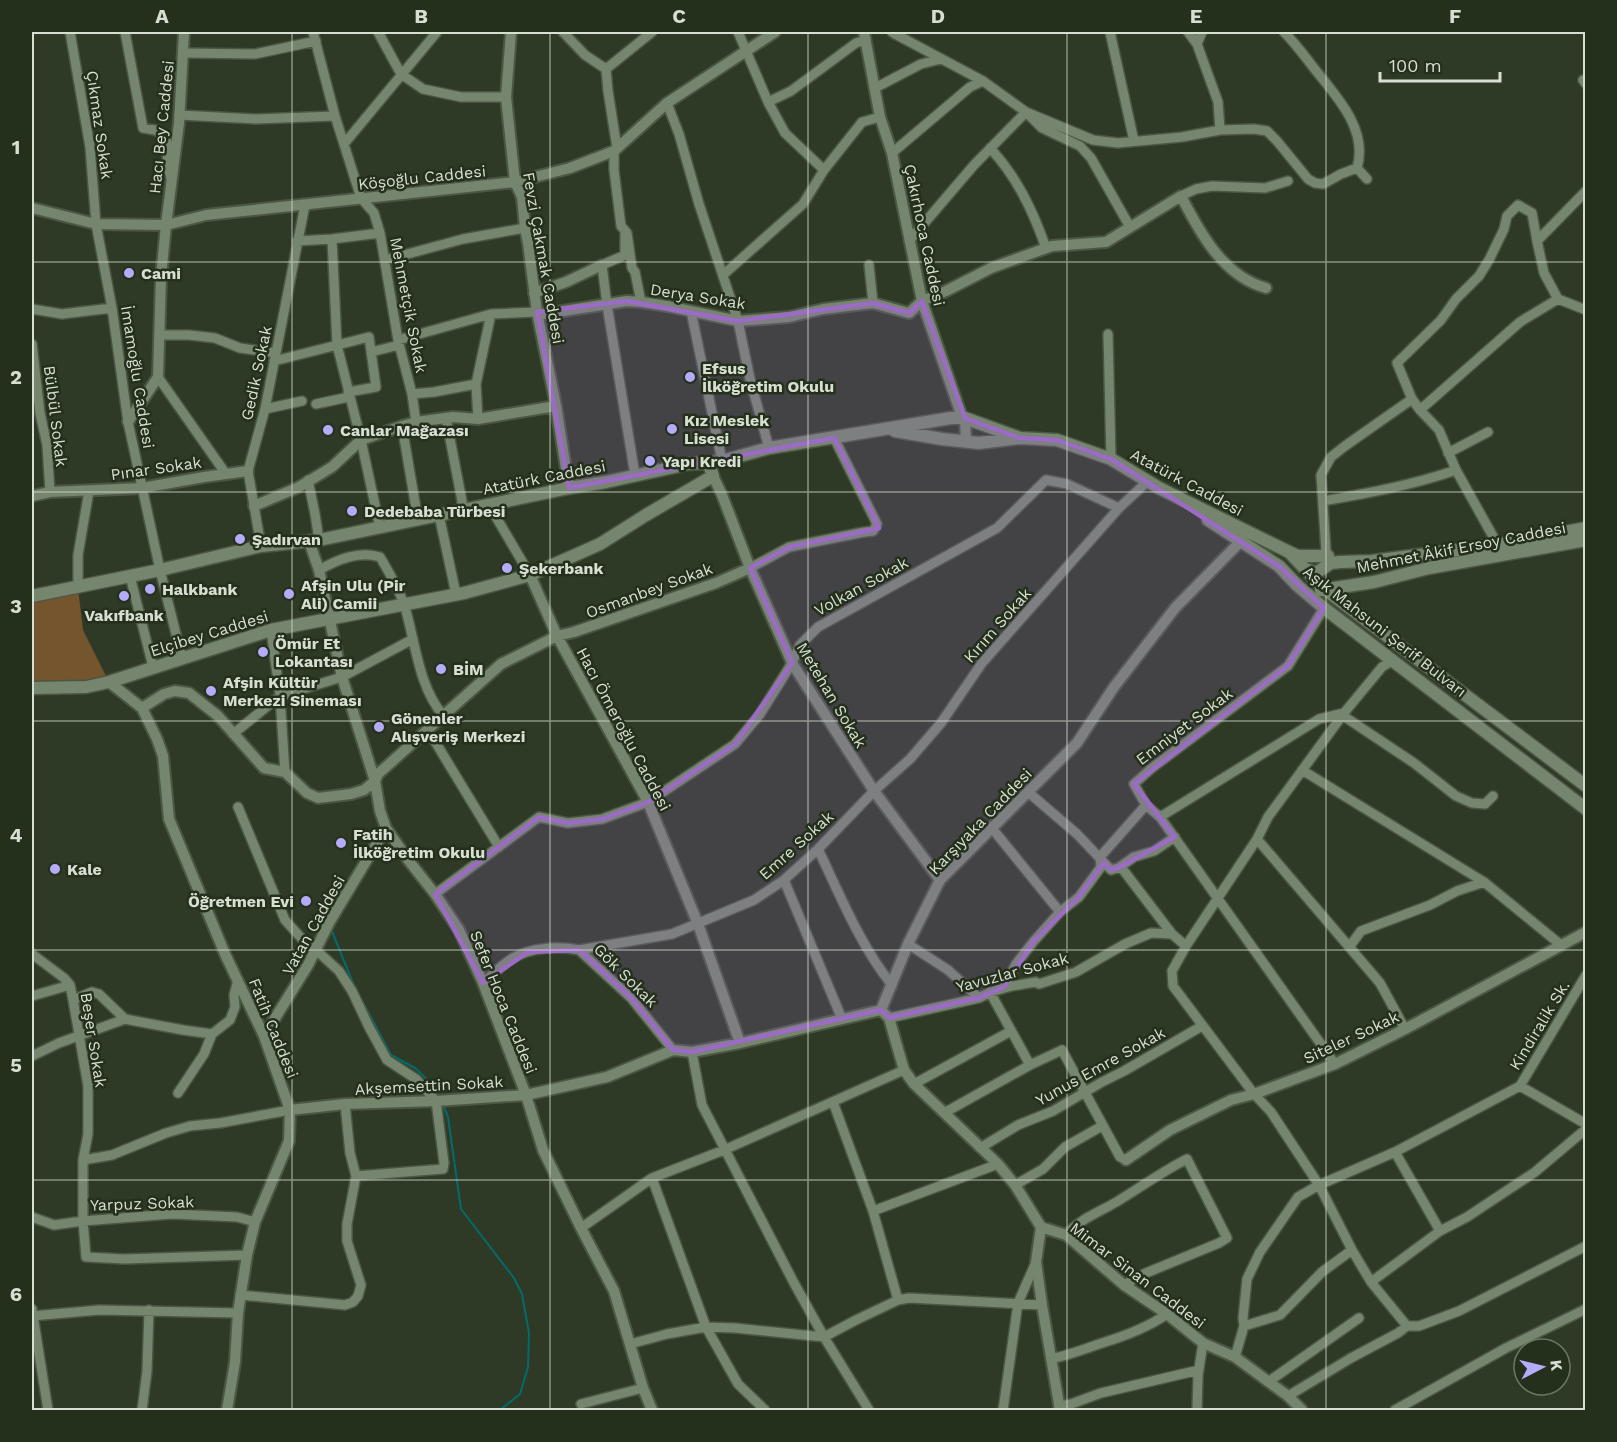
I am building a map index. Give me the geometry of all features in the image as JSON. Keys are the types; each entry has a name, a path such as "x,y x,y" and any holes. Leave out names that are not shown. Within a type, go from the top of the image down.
{"main road":[{"name":"Atatürk Caddesi","path":"32,596 78,588 261,546 314,541 688,464 722,461 769,448 951,418 965,418 1020,438"},
{"name":"Atatürk Caddesi","path":"887,430 942,440 979,443 1020,438 1057,440 1111,459 1159,488 1289,552 1323,588"},
{"path":"708,462 713,476"},
{"name":"Elçibey Caddesi","path":"32,688 86,687 109,682 271,630 464,593 530,575 600,544 646,514 713,476"},
{"name":"Aşık Mahsuni Şerif Bulvarı","path":"1159,488 1279,566 1324,608 1586,808"},
{"name":"Mehmet Âkif Ersoy Caddesi","path":"1309,595 1323,588 1374,582 1586,528"},
{"name":"Mehmet Âkif Ersoy Caddesi","path":"1304,569 1316,573 1330,560 1372,561 1586,540"},
{"path":"1289,552 1298,556 1330,560"},
{"path":"1298,586 1296,574 1304,569"},
{"name":"Aşık Mahsuni Şerif Bulvarı","path":"1323,588 1586,786"}],"street":[{"name":"Çıkmaz Sokak","path":"70,32 90,147 96,224"},
{"path":"125,32 143,128 155,130 164,135 168,145 167,164 172,179"},
{"name":"Hacı Bey Caddesi","path":"158,377 161,277 179,115 184,32"},
{"path":"378,32 401,74 423,89 461,97 506,97"},
{"path":"344,144 437,32"},
{"name":"Fevzi Çakmak Caddesi","path":"511,32 506,97 515,182 522,197 537,312 556,406 569,488"},
{"path":"563,32 585,55 606,69"},
{"path":"606,69 652,32"},
{"path":"738,32 768,102 785,133 824,170"},
{"name":"Köşoğlu Caddesi","path":"32,208 96,224 166,225 206,214 515,182 570,168 616,149 667,103 775,32"},
{"path":"892,32 983,81 1026,112 1042,128 1080,146 1091,158 1130,226"},
{"path":"1110,32 1134,141"},
{"path":"1188,32 1197,44 1218,102 1220,130"},
{"path":"1197,44 1202,32"},
{"path":"1284,32 1348,112 1360,149 1357,168"},
{"path":"183,53 255,54 315,36"},
{"name":"Mehmetçik Sokak","path":"315,36 335,116 361,198 374,213 380,233 399,343 412,394 416,422"},
{"path":"768,102 791,91 865,36"},
{"name":"Çakırhoca Caddesi","path":"865,36 880,117 892,153 921,301 961,414 965,418 966,442"},
{"path":"875,88 921,64 941,59"},
{"path":"606,69 616,149 614,170 621,226 627,233 632,268 635,272 641,302"},
{"path":"892,153 970,87 983,81"},
{"path":"667,103 680,134 699,204 738,321 750,379 769,448"},
{"path":"1026,112 1093,140 1118,143 1182,137 1220,130 1267,131 1278,141 1308,179 1315,183 1323,184 1357,168"},
{"path":"909,241 974,165 1026,112"},
{"path":"179,115 256,119 335,116"},
{"path":"723,275 802,204 824,170 862,122 880,117"},
{"path":"990,148 1019,186 1031,209 1046,248"},
{"path":"1357,168 1367,179"},
{"path":"921,301 991,268 1052,246 1106,242 1196,189 1212,186 1265,188 1288,181"},
{"path":"1181,196 1200,233 1220,257 1233,271 1258,286 1266,288"},
{"path":"1538,240 1584,197"},
{"name":"Gedik Sokak","path":"261,546 248,471 265,409 305,205"},
{"path":"1502,550 1456,470 1439,430 1412,399 1397,363 1441,320 1456,299 1479,276 1504,229 1507,216 1518,205 1532,213 1544,273 1558,299 1586,310"},
{"name":"İmamoğlu Caddesi","path":"96,224 128,422 160,570 182,658"},
{"path":"385,260 463,239 525,228"},
{"path":"534,293 566,282 625,255 625,231"},
{"path":"297,241 380,233"},
{"path":"332,239 337,345 380,528"},
{"path":"602,265 636,475"},
{"path":"869,265 873,303"},
{"path":"1420,410 1520,322 1558,299"},
{"name":"Derya Sokak","path":"537,312 544,314 627,301 738,321 789,317 823,309 873,303 909,313 921,301"},
{"path":"32,309 62,314 111,308"},
{"path":"691,311 722,461"},
{"path":"371,352 491,314 537,312"},
{"path":"478,419 476,384 491,314"},
{"path":"1108,334 1111,459"},
{"path":"159,335 216,338 240,348 275,357 369,337 376,387 316,404"},
{"name":"Bülbül Sokak","path":"32,344 40,413 47,444 50,492"},
{"path":"128,422 158,377 226,474"},
{"path":"412,394 476,384"},
{"path":"1330,560 1326,551 1321,475 1331,457 1412,399"},
{"path":"265,409 302,401"},
{"path":"254,506 299,487 332,467 361,440 402,426 446,418 478,419 556,406"},
{"path":"446,418 462,510"},
{"path":"402,426 418,520"},
{"path":"1448,453 1488,432"},
{"name":"Osmanbey Sokak","path":"375,781 378,774 501,664 557,636 705,586 750,568 789,547 873,531 877,524 834,438"},
{"path":"1323,501 1424,482 1456,470"},
{"name":"Pınar Sokak","path":"32,496 50,492 142,488 248,471"},
{"name":"Metehan Sokak","path":"713,476 792,663 873,791 940,880"},
{"path":"308,480 315,514 314,541"},
{"name":"Volkan Sokak","path":"435,894 539,817 568,823 602,819 648,801 735,744 760,714 792,663 800,645 818,627 998,528 1046,480 1068,484 1119,508"},
{"name":"Kırım Sokak","path":"873,791 910,759 941,723 982,663 1119,508 1148,481"},
{"path":"78,588 78,555 89,491"},
{"name":"Hacı Ömeroğlu Caddesi","path":"489,505 530,575 557,636 648,801 698,924 740,1043"},
{"path":"439,515 456,594"},
{"name":"Sefer Hoca Caddesi","path":"314,541 342,677 375,781 380,811 386,828 459,930 483,983 526,1095 543,1150 614,1291 643,1388 652,1410"},
{"name":"Karşıyaka Caddesi","path":"881,1010 908,944 940,880 1077,743 1114,687 1175,608 1241,541"},
{"path":"319,570 341,559 368,553 380,557 404,604 424,681 436,708 443,715"},
{"path":"130,576 153,667"},
{"name":"Emniyet Sokak","path":"1146,805 1134,784 1288,666 1324,608"},
{"path":"271,630 280,696 285,772"},
{"path":"233,734 280,696 342,677 413,639"},
{"path":"1393,660 1382,667 1343,714 1268,817 1257,839 1217,897 1172,971 1173,986 1254,1094 1271,1112 1319,1185 1371,1282 1407,1326"},
{"name":"Fatih Caddesi","path":"109,682 142,708 157,739 162,756 170,819 225,954 264,1036 290,1110 289,1141 255,1222 247,1255 240,1295 235,1362 227,1410"},
{"path":"142,708 164,694 174,691 189,693 218,716 264,768 285,772 307,793 318,798 351,794 364,790 375,781"},
{"path":"1160,817 1319,719 1343,714 1414,763 1456,796 1472,803 1485,804 1492,796"},
{"path":"428,730 499,847"},
{"path":"1302,770 1484,882 1561,945"},
{"name":"Emre Sokak","path":"698,924 754,900 784,880 819,849 873,791"},
{"path":"1028,792 1077,834 1110,870 1120,867 1134,857 1154,851 1175,837"},
{"path":"1004,987 1016,964 1060,912 1079,897 1101,867 1100,857 1146,805 1160,817 1175,837 1335,1064"},
{"path":"238,807 285,920 303,940 339,970 387,1060 416,1078 435,1101 443,1168 356,1176"},
{"path":"991,827 1060,912"},
{"name":"Vatan Caddesi","path":"264,1036 308,965 329,923 386,828"},
{"path":"1257,839 1380,983 1405,1029"},
{"path":"819,849 853,921 876,963 892,985"},
{"path":"1120,867 1172,934 1186,946"},
{"path":"784,880 842,1019"},
{"path":"1350,946 1361,932 1457,891 1484,882"},
{"name":"Gök Sokak","path":"483,983 513,958 528,952 565,947 579,950 672,934 698,924"},
{"name":"Siteler Sokak","path":"1126,1160 1170,1130 1231,1100 1254,1094 1335,1064 1586,932"},
{"name":"Yavuzlar Sokak","path":"889,1018 979,998 1004,987 1036,982 1039,984 1076,972 1125,944 1151,933 1172,934"},
{"path":"908,944 948,970 979,998"},
{"name":"Gök Sokak","path":"579,950 631,998 673,1050"},
{"name":"Beşer Sokak","path":"32,954 64,978 70,985 73,1000 88,1086 88,1134 83,1160 83,1221 86,1257 124,1259 247,1255"},
{"name":"Kindiralik Sk.","path":"1586,975 1520,1086 1586,1126"},
{"path":"178,1093 204,1054 212,1034 230,1020 235,1007 234,994 238,980"},
{"path":"32,996 70,985"},
{"path":"73,1000 92,992 99,994 125,1019"},
{"path":"990,992 1030,1065"},
{"path":"881,1010 889,1018 904,1070 914,1084 998,1164 1015,1185 1041,1227 1036,1262 1018,1303 1003,1410"},
{"name":"Akşemsettin Sokak","path":"290,1110 345,1104 526,1095 607,1077 673,1050 692,1052 740,1043 881,1010"},
{"path":"32,1056 59,1043 125,1019 212,1034"},
{"name":"Yunus Emre Sokak","path":"980,1148 1018,1125 1053,1111 1202,1026"},
{"path":"914,1084 1011,1031"},
{"path":"944,1113 1030,1065 1062,1050 1120,1157 1126,1160"},
{"path":"692,1052 702,1105 724,1150 824,1337 869,1410"},
{"path":"581,1228 652,1178 724,1150 904,1070"},
{"path":"1235,1357 1244,1326 1247,1279 1260,1252 1298,1197 1319,1185 1395,1152 1520,1086"},
{"path":"833,1102 873,1211 898,1299"},
{"path":"240,1295 345,1305 353,1302 358,1296 361,1285 347,1241 347,1224 356,1176 350,1153 345,1104"},
{"path":"83,1160 112,1155 166,1133 190,1126 290,1110"},
{"path":"1015,1185 1043,1169 1065,1147 1102,1126"},
{"path":"1371,1282 1440,1231 1467,1217 1535,1172 1586,1126"},
{"path":"1395,1152 1440,1231"},
{"path":"1066,1235 1072,1227 1086,1218 1187,1159 1227,1238 1124,1285"},
{"path":"873,1211 998,1164"},
{"path":"652,1178 706,1327 738,1384 765,1410"},
{"name":"Yarpuz Sokak","path":"32,1217 54,1225 172,1214 237,1217 255,1222"},
{"name":"Mimar Sinan Caddesi","path":"1041,1227 1066,1235 1124,1285 1167,1314 1203,1343 1235,1357 1288,1396 1302,1410"},
{"path":"1288,1396 1407,1326 1419,1326 1459,1311 1586,1246"},
{"path":"1244,1326 1280,1315 1322,1272 1352,1250"},
{"path":"1036,1262 1059,1408 1101,1393 1199,1370"},
{"path":"630,1344 706,1327 824,1337 898,1299 1042,1305"},
{"path":"32,1309 48,1410"},
{"path":"1395,1410 1506,1348 1586,1309"},
{"path":"32,1316 99,1310 238,1313"},
{"path":"142,1410 147,1371 149,1310"},
{"path":"1051,1359 1133,1333 1153,1324 1167,1314"},
{"path":"1268,1382 1359,1318"},
{"path":"1197,1410 1203,1343"},
{"path":"581,1404 643,1388"}],"highlighted area":[{"path":"627,301 738,321 873,303 909,313 922,301 965,418 1020,438 1057,440 1111,459 1279,566 1324,608 1288,666 1134,784 1175,837 1120,867 1111,870 1104,863 1079,897 1034,941 1004,987 979,998 889,1018 881,1010 692,1052 673,1050 631,998 579,950 528,952 483,983 435,894 539,817 568,823 602,819 648,802 735,744 792,663 750,568 789,547 879,528 834,438 569,488 537,312"}],"shaded area":[{"path":"78,588 83,630 109,682 32,688 32,601"}],"waterway":[{"path":"331,929 355,988"},
{"path":"358,993 391,1055 415,1068 432,1084 439,1097"},
{"path":"443,1105 448,1117 461,1209 514,1278 522,1294 529,1333 528,1367 520,1394 500,1410"}],"place":[{"name":"Cami","path":"129,273"},
{"name":"Efsus İlköğretim Okulu","path":"690,377"},
{"name":"Kız Meslek Lisesi","path":"672,429"},
{"name":"Canlar Mağazası","path":"328,430"},
{"name":"Yapı Kredi","path":"650,461"},
{"name":"Dedebaba Türbesi","path":"352,511"},
{"name":"Şadırvan","path":"240,539"},
{"name":"Şekerbank","path":"507,568"},
{"name":"Halkbank","path":"150,589"},
{"name":"Afşin Ulu (Pir Ali) Camii","path":"289,594"},
{"name":"Vakıfbank","path":"124,596"},
{"name":"Ömür Et Lokantası","path":"263,652"},
{"name":"BİM","path":"441,669"},
{"name":"Afşin Kültür Merkezi Sineması","path":"211,691"},
{"name":"Gönenler Alışveriş Merkezi","path":"379,727"},
{"name":"Fatih İlköğretim Okulu","path":"341,843"},
{"name":"Kale","path":"55,869"},
{"name":"Öğretmen Evi","path":"306,901"}]}
